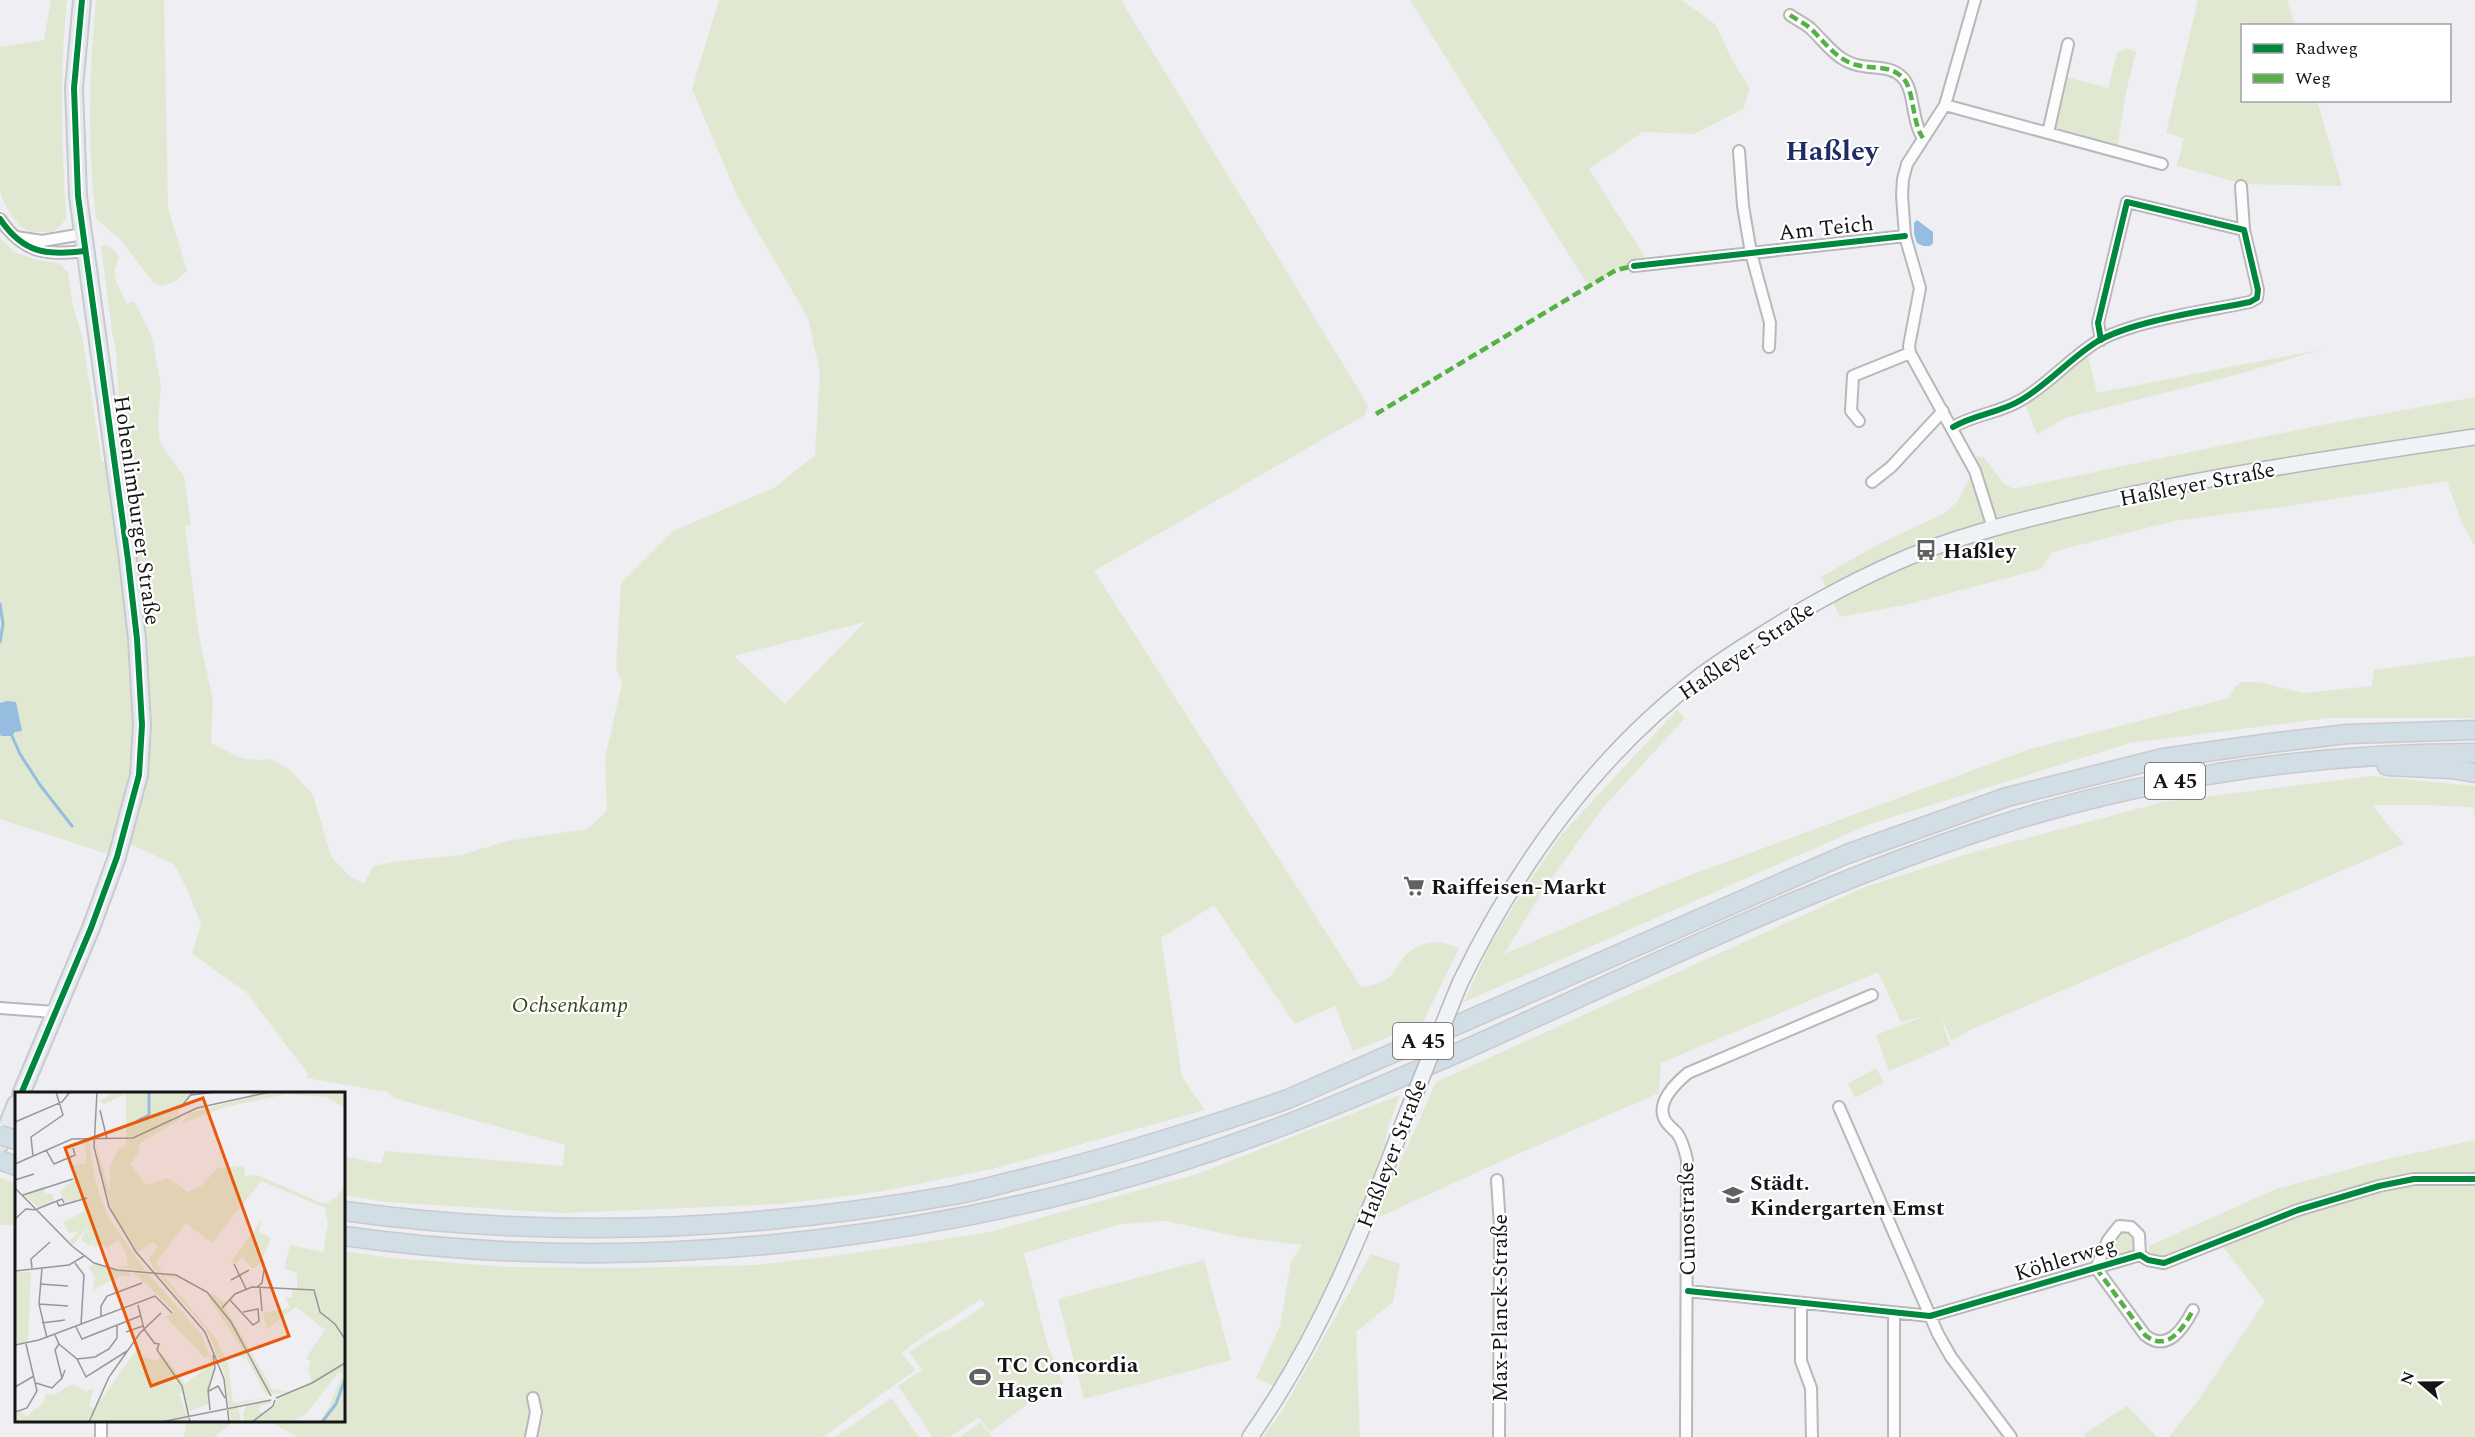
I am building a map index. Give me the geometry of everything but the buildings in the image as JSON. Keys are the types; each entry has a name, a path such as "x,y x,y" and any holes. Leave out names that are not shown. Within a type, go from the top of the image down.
{"highway":[{"name":"A 45","path":"345,1211 463,1223 567,1228 687,1225 789,1218 956,1195 1094,1161 1195,1132 1288,1099 1847,854 2007,797 2163,758 2258,744 2348,734 2475,730"},
{"name":"A 45","path":"345,1236 457,1248 569,1253 673,1250 791,1243 886,1230 1019,1206 1191,1158 1286,1125 1475,1045 1644,967 1857,876 1995,826 2082,802 2169,782 2253,769 2359,757 2475,753"},
{"path":"2359,757 2389,767 2452,769 2475,773"},
{"path":"0,1135 15,1140"},
{"path":"0,1161 15,1166"}],"main road":[{"name":"Hohenlimburger Straße","path":"22,1092 91,928 117,857 139,775 142,726 138,651 128,560 78,196 74,87 82,0"},
{"name":"Haßleyer Straße","path":"1250,1437 1300,1360 1352,1253 1460,983 1503,901 1543,839 1596,773 1669,701 1736,651 1837,590 1926,550 1993,528 2155,489 2251,471 2475,437"},
{"path":"0,1144 15,1106"}],"street":[{"path":"1975,0 1945,105 1907,164 1902,195 1905,236 1920,288 1909,345 1910,353 1953,427 1975,471 1993,528"},
{"path":"1790,15 1809,28 1843,60 1857,65 1893,71 1902,76 1907,84 1916,129 1923,138"},
{"path":"2048,133 2068,44"},
{"path":"1945,105 2162,164"},
{"name":"Am Teich","path":"1739,151 1743,206 1751,253 1770,323 1768,347"},
{"path":"1953,427 1971,418 2006,408 2024,398 2074,356 2101,340 2130,328 2250,302 2257,298 2258,290 2244,230 2241,186"},
{"path":"2101,340 2098,323 2127,202 2244,230"},
{"path":"0,219 26,247 39,251 70,253 85,251"},
{"path":"15,237 42,241 83,234"},
{"name":"Am Teich","path":"1634,266 1905,236"},
{"path":"1859,421 1851,411 1853,376 1910,353"},
{"path":"1872,482 1891,468 1943,411"},
{"name":"Cunostraße","path":"1686,1437 1687,1160 1677,1133 1663,1116 1664,1102 1674,1085 1688,1073 1872,995"},
{"path":"0,1008 54,1012"},
{"path":"1839,1107 1930,1316 1951,1357 2011,1437"},
{"name":"Köhlerweg","path":"1688,1291 1930,1316 2140,1255 2148,1260 2164,1263 2298,1210 2379,1186 2414,1179 2475,1179"},
{"name":"Max-Planck-Straße","path":"1497,1180 1500,1226 1499,1437"},
{"name":"Köhlerweg","path":"2096,1268 2108,1240 2119,1226 2131,1227 2139,1235 2140,1255"},
{"path":"2096,1268 2145,1335 2154,1342 2164,1342 2185,1326 2193,1310"},
{"path":"1801,1304 1801,1360 1811,1388 1812,1437"},
{"path":"1894,1314 1894,1437"},
{"path":"531,1437 536,1412 532,1398"}],"green space":[{"path":"51,0 67,0 62,82 66,218 60,227 51,232 31,232 21,227 12,216 0,191 0,47 44,40"},
{"path":"96,0 164,0 168,208 187,271 174,282 162,286 154,283 120,239 96,219 91,164 90,110"},
{"name":"Ochsenkamp","path":"719,0 1121,0 1368,405 1365,415 1094,571 1361,987 1382,982 1388,978 1409,952 1421,945 1433,942 1459,948 1422,1024 1353,1051 1335,1006 1295,1024 1214,905 1161,938 1182,1077 1205,1110 992,1169 878,1192 781,1204 562,1213 386,1202 345,1195 345,1156 381,1164 385,1151 563,1166 565,1145 394,1098 387,1092 307,1078 308,1074 246,992 192,954 201,925 189,893 174,864 131,845 117,857 0,819 0,238 15,252 37,260 58,263 68,272 73,307 82,336 102,462 126,460 119,405 116,350 101,246 107,245 119,257 114,272 117,284 127,304 134,301 152,337 161,386 158,424 160,442 184,477 191,525 185,526 199,636 213,700 211,743 240,757 254,760 272,759 291,771 313,795 331,856 348,875 364,884 373,866 461,855 507,841 587,829 607,811 605,758 622,684 616,668 621,583 673,531 774,488 815,455 820,373 808,318 738,198 692,89","holes":["865,622 785,704 734,656"]},
{"path":"1410,0 1682,0 1716,25 1732,60 1750,89 1743,109 1694,134 1643,132 1589,169 1645,257 1616,270 1589,287"},
{"path":"2198,0 2287,0 2295,24 2241,24 2241,102 2317,102 2342,186 2244,184 2177,166 2184,138 2166,133"},
{"path":"2126,48 2136,52 2126,92 2117,149 2059,133 2056,128 2066,77 2108,88 2117,53"},
{"path":"2323,349 2239,374 2065,418 2037,434 2025,404 2088,356 2097,393"},
{"path":"2475,397 2475,547 2460,519 2447,481 2289,506 2174,521 2052,552 2041,569 1905,605 1840,617 1821,577 1875,546 1945,513 1957,502 1969,479 1977,456 1984,457 2003,483 2013,489 2321,425"},
{"path":"2475,656 2475,718 2329,718 2130,743 1870,824 1464,1002 1489,947 1519,897 1561,835 1677,710 1685,718 1601,810 1544,889 1504,954 1664,885 2030,749 2229,698 2235,687 2242,682 2259,682 2303,693 2372,686 2374,670"},
{"path":"2372,776 2475,786 2475,818 2473,808 2470,807 2372,805 2404,844 1968,1031 1952,1041 1940,1016 1950,1045 1889,1071 1876,1035 1925,1016 1901,1022 1878,972 1661,1063 1659,1093 1375,1219 1436,1082 1865,887 1974,852 2163,802"},
{"path":"1876,1068 1884,1082 1855,1098 1848,1084"},
{"path":"1400,1095 1388,1127 1385,1145 1336,1268 1307,1328 1274,1386 1256,1378 1280,1326 1291,1262 1302,1245 1239,1237 1167,1221 1120,1224 1024,1253 1047,1343 1063,1384 1054,1384 990,1432 979,1417 950,1437 933,1437 898,1386 922,1370 909,1352 943,1330 945,1332 985,1305 981,1299 911,1345 902,1353 915,1370 823,1437 297,1437 271,1422 345,1422 345,1251 391,1258 507,1267 623,1268 756,1265 849,1254 990,1232 1197,1174"},
{"path":"2475,1140 2475,1175 2418,1175 2163,1260 2149,1252 2149,1246 2276,1189 2379,1161"},
{"path":"0,1178 15,1183 15,1225 0,1225"},
{"path":"2475,1183 2475,1437 2169,1437 2197,1402 2265,1301 2222,1246 2285,1220 2380,1192 2416,1185"},
{"path":"2124,1232 2135,1237 2135,1247 2131,1251 2110,1258 2107,1255 2118,1235"},
{"path":"1371,1254 1400,1264 1393,1302 1356,1332 1360,1437 1263,1437 1282,1411"},
{"path":"1204,1260 1231,1360 1084,1399 1058,1299"},
{"path":"891,1398 919,1437 835,1437"},
{"path":"2127,1406 2157,1437 2086,1437 2084,1434"},
{"path":"187,1422 232,1422 215,1437 184,1437"},
{"path":"981,1422 992,1437 960,1437"}],"water":[{"path":"1917,220 1933,232 1933,243 1930,246 1917,243 1914,223"},
{"path":"16,702 22,731 15,732 12,736 1,736 0,703"}],"waterway":[{"path":"0,604 3,624 0,642"},
{"path":"12,736 20,754 40,785 72,826"}],"marked path":[{"path":"1790,15 1810,28 1831,50 1850,63 1881,68 1902,77 1909,89 1916,123 1923,138"},
{"path":"1376,414 1616,270 1634,266"},
{"path":"2096,1268 2145,1335 2153,1340 2167,1340 2174,1336 2193,1310"}],"cycle path":[{"path":"22,1092 91,928 117,857 139,775 142,725 137,639 128,560 78,196 74,88 82,0"},
{"path":"1953,427 2021,400 2078,355 2098,341 2114,334 2151,322 2250,302 2257,298 2258,290 2244,230 2127,202 2098,323 2101,340"},
{"path":"0,219 18,239 36,250 58,253 85,251"},
{"path":"1634,266 1905,236"},
{"path":"1688,1291 1930,1316 2140,1255 2148,1260 2164,1263 2298,1210 2379,1186 2414,1179 2475,1179"}],"place":[{"name":"Haßley","path":"1926,550"},
{"name":"Raiffeisen-Markt","path":"1414,886"},
{"name":"Städt. Kindergarten Emst","path":"1733,1195"},
{"name":"TC Concordia Hagen","path":"980,1377"}],"district":[{"name":"Haßley","path":"1832,150"}]}
